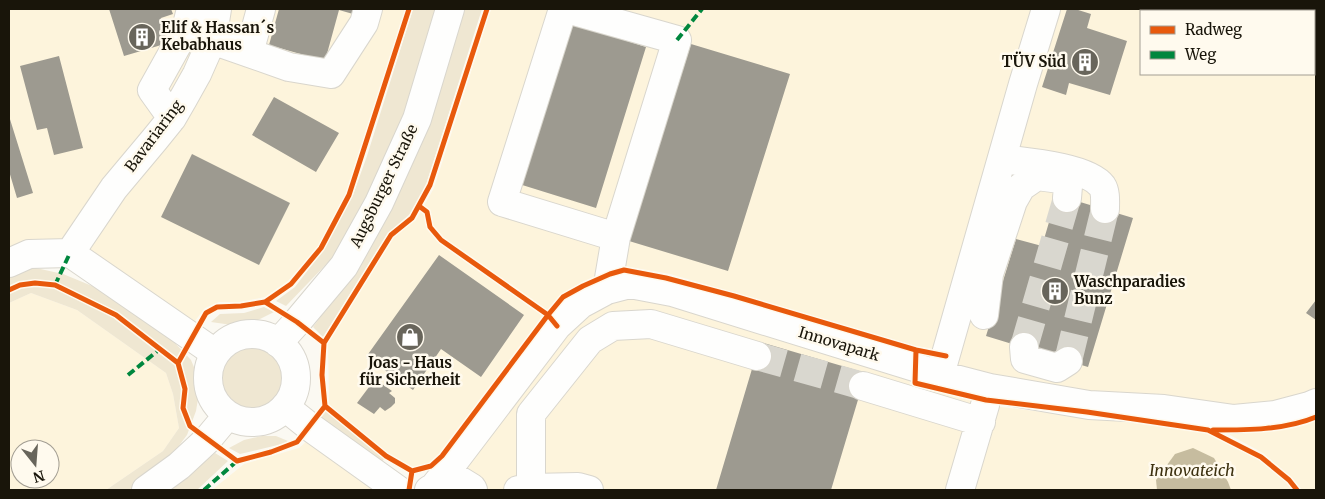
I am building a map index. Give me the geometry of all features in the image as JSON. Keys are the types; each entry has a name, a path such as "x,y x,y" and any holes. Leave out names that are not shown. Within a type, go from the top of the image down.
{"street":[{"path":"172,118 152,90 186,29 191,9"},
{"name":"Bavariaring","path":"70,253 114,188 172,118 197,74 212,40 217,9"},
{"path":"249,53 261,9"},
{"path":"212,40 289,67 332,74 364,23 368,9"},
{"name":"Augsburger Straße","path":"278,343 344,266 379,203 417,120 450,9"},
{"path":"563,9 502,202 616,237"},
{"path":"567,9 676,40 616,237 607,290"},
{"path":"984,315 980,272 1002,159 1046,9"},
{"path":"1002,159 1059,168 1088,175 1103,187 1105,209"},
{"path":"940,375 980,272 1021,187 1037,176 1060,179 1068,186 1067,198"},
{"path":"9,263 30,254 70,253 215,353"},
{"name":"Innovapark","path":"474,490 438,481 557,326 581,304 607,290 630,284 672,292 940,375 990,388 1089,404 1164,409 1234,420 1275,415 1316,403"},
{"path":"589,490 578,486 524,489 531,414 590,340 613,326 651,324 756,356"},
{"path":"245,334 268,337 278,343 290,356 296,373 291,400 286,407 273,417 258,422 242,422 227,416 214,403 208,387 208,369 215,353 223,344 245,334"},
{"path":"1024,347 1025,359 1057,368 1068,361"},
{"path":"862,386 981,422"},
{"path":"960,490 990,388"},
{"path":"286,407 398,490"},
{"path":"146,490 179,466 207,440 227,416"}],"shaded area":[{"path":"9,9 405,9 347,193 318,247 288,281 265,297 240,302 219,302 205,308 191,326 78,245 9,253"},
{"path":"413,9 437,9 406,115 372,198 335,255 286,306 276,301 295,287 324,249 353,195"},
{"path":"461,9 482,9 426,185 410,214 388,233 323,337 313,327 354,272"},
{"path":"491,9 1316,9 1316,490 1301,490 1292,478 1263,453 1230,435 1228,412 1164,404 949,370 952,352 916,346 670,274 624,266 582,282 561,295 440,454 429,464 411,468 389,454 353,426 329,404 328,343 393,238 416,220 434,188"},
{"path":"36,268 63,274 97,288 174,342 191,360 196,372 199,393 196,411 187,435 169,459 129,490 106,490 163,451 179,428 173,394 166,373 77,310 31,293 9,303 9,276 17,272"},
{"path":"31,293 77,310 166,373 173,394 179,428 163,451 106,490 9,490 9,303"},
{"path":"630,293 909,372 910,385 993,406 1207,432 1258,459 1286,481 1293,490 482,490 455,470 583,311"},
{"path":"264,307 274,312 254,322 232,325 211,322 220,314 244,313"},
{"path":"245,345 257,345 274,354 281,365 283,377 281,389 274,400 257,409 245,409 233,404 224,395 219,383 219,371 224,359 233,350"},
{"path":"326,410 384,459 380,466 320,419"},
{"path":"262,436 276,436 288,441 240,454 229,448 244,440"},
{"path":"308,440 379,490 212,490 244,464 299,448"},
{"path":"215,453 228,461 197,490 168,490"}],"water":[{"name":"Innovateich","path":"1193,448 1214,458 1231,490 1157,490 1156,480 1175,454"}],"building":[{"path":"109,9 171,9 173,14 161,18 168,43 124,56"},
{"path":"279,9 355,9 353,14 339,10 325,61 269,45"},
{"name":"TÜV Süd","path":"1067,9 1075,9 1091,14 1087,28 1127,41 1110,95 1069,83 1066,95 1042,87"},
{"path":"570,23 646,47 596,208 519,184"},
{"path":"691,44 790,74 728,271 629,241"},
{"path":"59,56 83,148 54,155 47,128 37,130 20,66"},
{"path":"274,97 339,133 316,172 252,135"},
{"path":"9,116 33,193 17,198 9,171"},
{"path":"192,154 290,203 259,265 161,217"},
{"name":"Waschparadies Bunz","path":"1057,195 1133,218 1088,367 986,336 1016,239 1042,246"},
{"path":"439,255 524,315 481,377 441,349 413,390 366,357"},
{"path":"1316,300 1316,320 1306,313"},
{"path":"760,342 866,373 831,490 716,490"},
{"path":"375,379 392,391 389,393 395,398 395,403 385,411 380,407 374,414 357,403"}],"tunnel":[{"path":"1024,347 1067,198"},
{"path":"1068,361 1105,209"},
{"path":"757,356 863,386"}],"marked path":[{"path":"677,40 702,9"},
{"path":"55,285 70,253"},
{"path":"128,375 160,349"},
{"path":"204,490 237,461"}],"cycle path":[{"path":"325,406 297,442 271,452 237,461 190,426 183,408 185,389 178,363 206,313 217,307 265,302 291,284 321,248 349,195 409,9"},
{"path":"324,343 391,235 412,218 430,185 487,9"},
{"path":"419,206 427,212 430,227 441,240 548,315 557,326"},
{"path":"412,471 431,466 442,456 563,297 610,274 624,270 666,278 734,296 916,350 946,356"},
{"path":"9,290 20,285 35,283 55,285 116,315 178,363"},
{"path":"265,302 297,322 324,343 322,375 325,406 386,456 412,471 409,490"},
{"path":"916,350 915,383 986,400 1087,412 1208,430 1261,457 1289,480 1297,490"},
{"path":"1213,430 1279,427 1316,417"}],"place":[{"name":"Elif & Hassan´s Kebabhaus","path":"142,37"},
{"name":"TÜV Süd","path":"1085,62"},
{"name":"Waschparadies Bunz","path":"1055,291"},
{"name":"Joas - Haus für Sicherheit","path":"410,337"}]}
